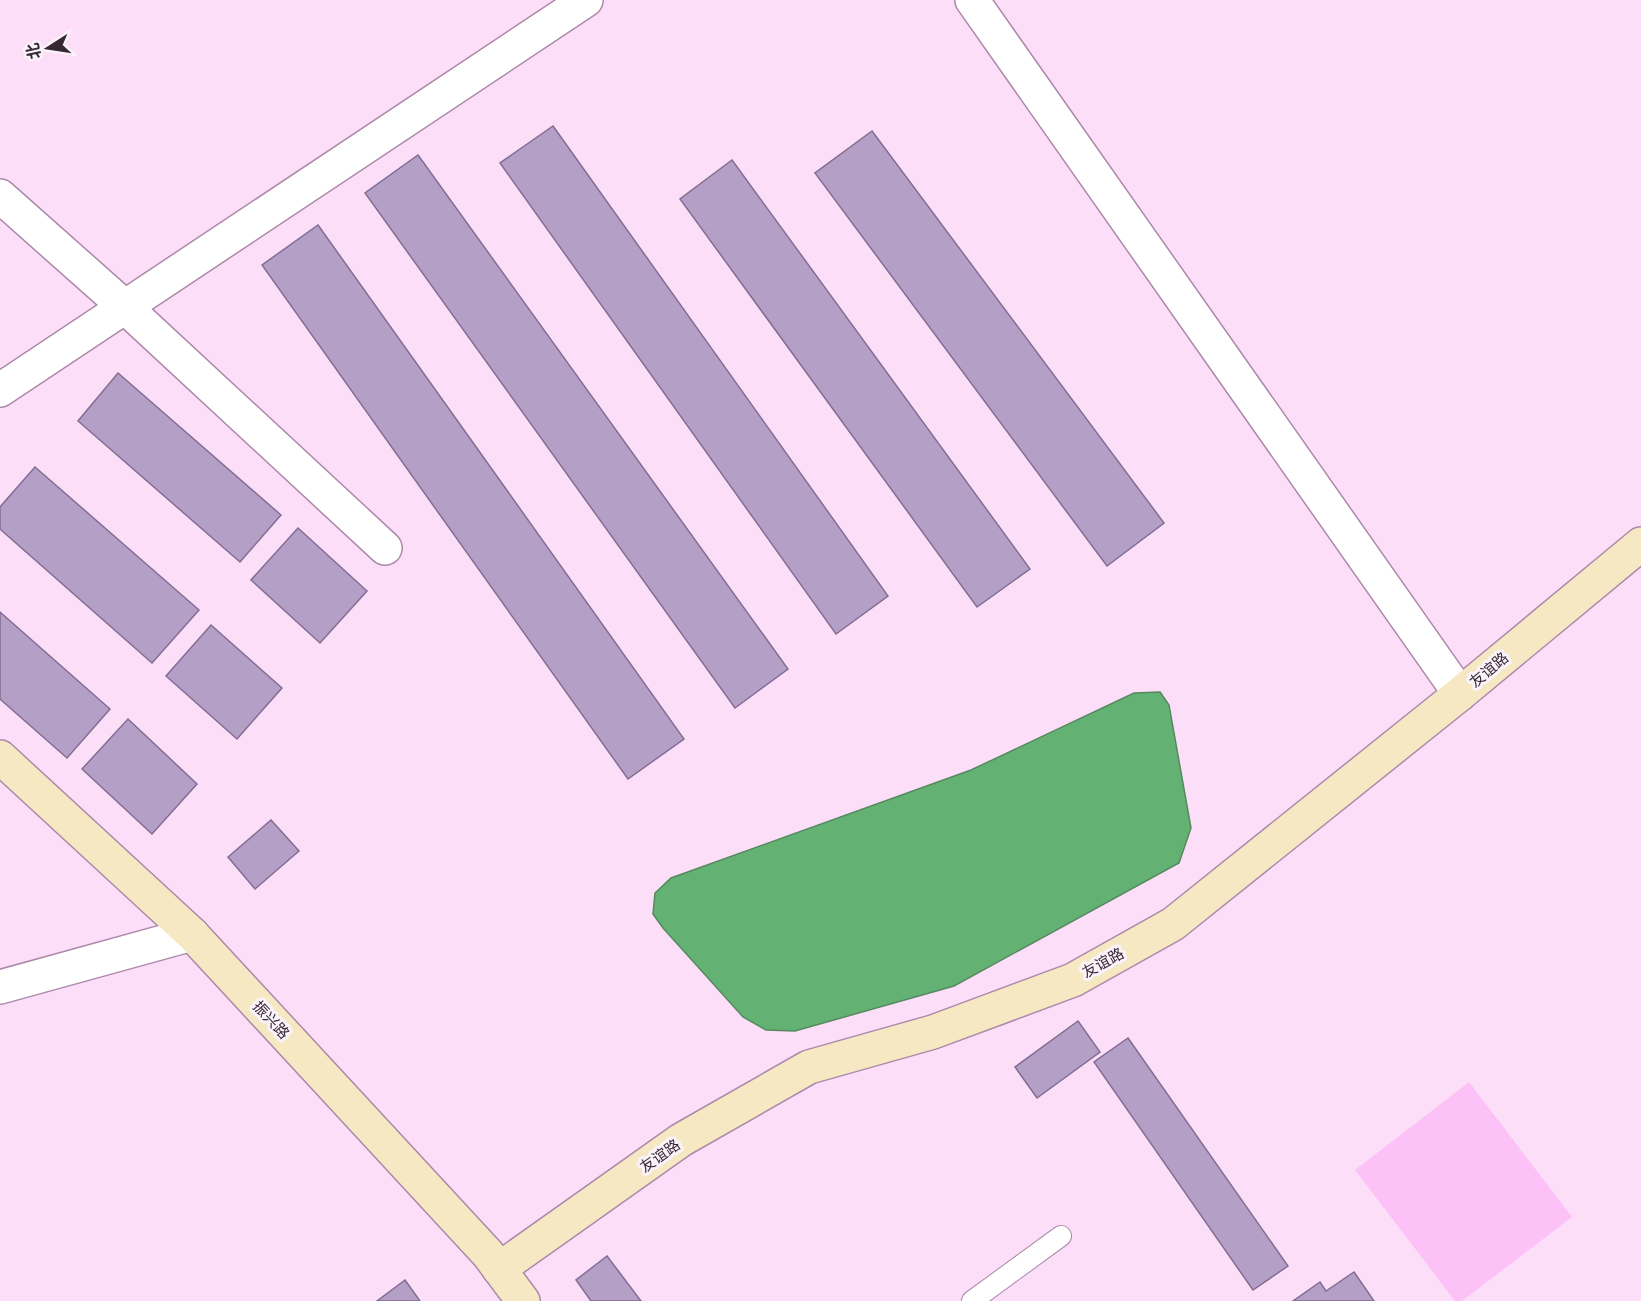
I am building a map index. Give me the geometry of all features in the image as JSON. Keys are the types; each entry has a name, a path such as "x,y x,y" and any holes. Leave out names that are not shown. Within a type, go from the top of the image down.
{"street":[{"path":"0,390 586,0"},
{"path":"972,0 1460,694"},
{"path":"0,196 125,307 385,548"},
{"name":"友谊路","path":"499,1269 681,1140 809,1067 933,1032 1073,980 1173,924 1460,694 1641,544"},
{"name":"振兴路","path":"0,757 192,934 480,1245 523,1301"},
{"path":"0,987 192,934"}],"lane":[{"path":"972,1301 1061,1236"}],"shaded area":[{"path":"1160,692 1169,705 1191,828 1179,863 954,986 795,1031 766,1030 743,1017 653,914 655,893 671,878 971,770 1134,693"},
{"path":"1469,1082 1572,1217 1462,1301 1455,1301 1355,1170"}],"building":[{"path":"553,126 888,596 836,634 500,163"},
{"path":"872,131 1164,523 1107,566 815,173"},
{"path":"418,155 788,669 735,708 365,193"},
{"path":"732,160 1030,569 977,607 680,199"},
{"path":"318,225 684,739 628,779 262,265"},
{"path":"118,373 281,515 240,562 78,421"},
{"path":"35,467 199,610 152,663 0,529 0,507"},
{"path":"298,528 367,591 320,643 251,580"},
{"path":"0,612 110,709 67,758 0,699"},
{"path":"211,625 282,688 237,739 166,676"},
{"path":"128,719 197,784 152,834 82,769"},
{"path":"271,820 299,851 255,889 228,857"},
{"path":"1078,1021 1100,1052 1037,1098 1015,1067"},
{"path":"1128,1038 1288,1266 1253,1290 1094,1062"},
{"path":"607,1256 641,1301 591,1301 576,1280"},
{"path":"1354,1272 1374,1301 1293,1301 1320,1282 1326,1291"},
{"path":"405,1280 420,1301 377,1301"}]}
